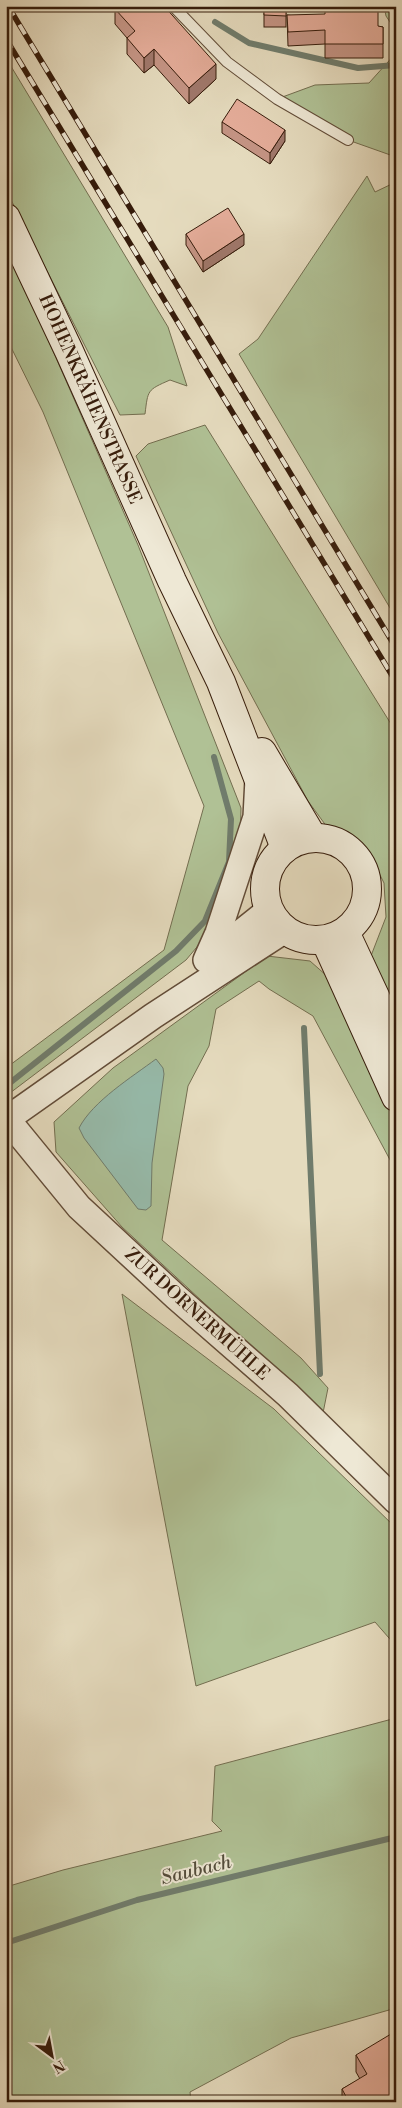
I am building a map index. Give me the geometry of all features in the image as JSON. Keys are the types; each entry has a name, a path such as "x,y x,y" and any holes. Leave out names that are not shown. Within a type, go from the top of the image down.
{"main road":[{"name":"HOHENKRÄHENSTRASSE","path":"6,218 69,351 172,581 221,682"},
{"path":"221,682 285,848"},
{"path":"221,682 313,838"},
{"path":"313,838 325,839 347,848 356,857 364,873 367,890 365,902 354,924 335,936 304,939 277,920 266,899 266,877 270,866 285,848 298,841 313,838"},
{"path":"335,936 396,1041"},
{"path":"335,936 396,1097"}],"street":[{"path":"206,960 218,933 256,817 258,779"},
{"path":"153,1016 206,960 277,920"},
{"path":"7,1119 153,1016 277,920"},
{"name":"ZUR DORNERMÜHLE","path":"7,1119 79,1207 176,1297 288,1395 396,1501"}],"lane":[{"path":"173,6 227,62 277,99 348,140"}],"shaded area":[{"path":"384,6 396,6 396,31 386,16"},
{"path":"396,53 396,157 348,140 277,99 315,85 369,83"},
{"path":"6,58 168,327 187,386 170,380 157,386 148,395 145,414 120,415 6,190"},
{"path":"367,176 375,192 396,182 396,618 239,354 258,339"},
{"path":"6,250 21,278 138,545 241,808 240,852 207,935 186,960 6,1096 6,1068 164,950 204,806 43,412 6,337"},
{"path":"205,425 396,732 396,1015 369,961 386,917 384,883 368,851 327,827 308,801 218,633 136,456 148,444"},
{"path":"267,956 310,961 336,984 396,1119 396,1171 313,1016 259,981 216,1009 209,1046 188,1086 162,1240 301,1358 328,1388 323,1413 122,1227 56,1152 54,1122 113,1068"},
{"path":"156,1059 163,1068 164,1074 152,1163 151,1206 146,1210 138,1209 84,1138 79,1128 85,1118 103,1099"},
{"path":"122,1294 274,1409 396,1528 396,1646 375,1622 196,1686"},
{"path":"396,1718 396,2008 291,2038 190,2092 191,2102 6,2102 6,1887 63,1870 222,1831 212,1821 215,1766"}],"building":[{"path":"118,6 164,6 216,64 189,88 154,49 144,58 127,38 135,31 115,9"},
{"path":"264,6 286,6 286,16 264,15"},
{"path":"325,6 378,6 378,26 383,27 383,44 325,44 325,30 288,32 287,15 325,14"},
{"path":"237,99 285,130 270,153 222,122"},
{"path":"228,208 244,234 203,261 186,234"},
{"path":"396,2031 396,2102 349,2102 342,2089 367,2074 356,2055"}],"waterway":[{"path":"215,22 249,43 358,68 396,65"},
{"path":"6,1086 176,951 205,921 229,862 231,819 214,757"},
{"path":"304,1028 320,1374"},
{"name":"Saubach","path":"6,1943 137,1900 396,1837"}],"railway":[{"path":"8,6 396,648"},
{"path":"6,39 396,682"}]}
